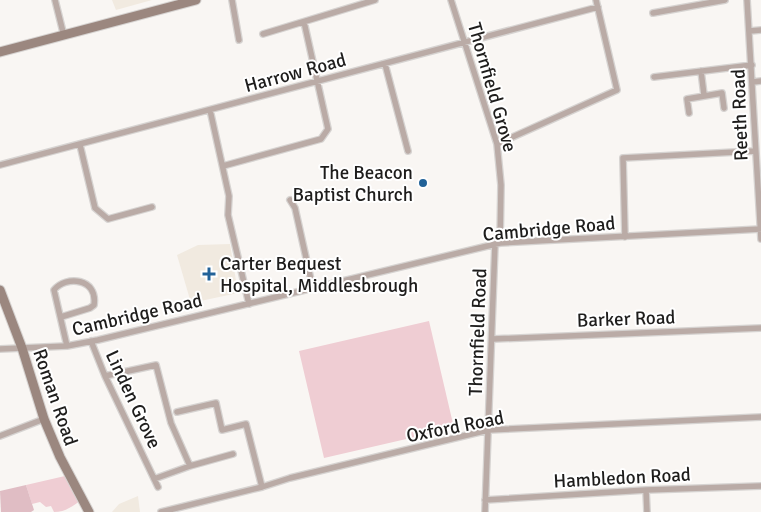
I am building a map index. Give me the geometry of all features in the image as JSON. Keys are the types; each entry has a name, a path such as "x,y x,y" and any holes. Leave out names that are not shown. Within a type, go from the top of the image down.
{"street":[{"path":"55,0 64,36"},
{"path":"0,52 196,0"},
{"path":"232,0 239,40"},
{"path":"262,34 375,0"},
{"name":"Thornfield Grove","path":"451,0 497,144 501,185 498,243"},
{"path":"654,13 725,0"},
{"name":"Reeth Road","path":"747,0 761,239"},
{"path":"497,144 617,90 597,3"},
{"name":"Harrow Road","path":"0,165 385,64 597,3"},
{"path":"223,166 320,139 328,129 304,22"},
{"path":"750,31 761,30"},
{"path":"385,64 408,151"},
{"path":"654,77 752,65"},
{"path":"701,71 704,95"},
{"path":"753,82 761,81"},
{"path":"689,113 687,99 704,95 722,93 724,108"},
{"path":"210,110 229,196 228,215 249,304"},
{"path":"80,145 95,208 108,218 152,207"},
{"path":"625,236 623,158 755,151"},
{"path":"290,200 295,208 313,289"},
{"name":"Cambridge Road","path":"0,349 67,346 91,341 498,243 761,229"},
{"name":"Thornfield Road","path":"485,512 498,243"},
{"path":"61,317 94,305 94,295 90,287 85,283 78,282 55,288 54,290 67,346"},
{"name":"Roman Road","path":"0,290 22,348 44,419 60,457 89,512"},
{"name":"Barker Road","path":"493,339 761,328"},
{"name":"Linden Grove","path":"91,341 158,487"},
{"path":"106,376 156,365 170,423 190,466"},
{"path":"177,412 216,403 222,430 246,424 262,487"},
{"name":"Oxford Road","path":"161,512 262,487 290,478 488,430 761,417"},
{"path":"0,436 44,419"},
{"path":"154,479 190,466 233,454"},
{"name":"Hambledon Road","path":"485,500 646,490 761,486"},
{"path":"646,490 647,512"}],"shaded area":[{"path":"112,0 152,0 116,10"},
{"name":"Carter Bequest Hospital, Middlesbrough","path":"230,244 238,293 191,303 177,255 198,245"},
{"path":"429,321 454,428 324,458 299,351"},
{"path":"65,476 80,501 68,509 58,512 54,512 51,506 46,507 40,502 32,504 26,485"},
{"path":"26,485 34,510 31,512 1,512 0,491"},
{"path":"138,496 140,512 112,512 119,504"}],"place":[{"name":"The Beacon Baptist Church","path":"423,183"},
{"name":"Carter Bequest Hospital, Middlesbrough","path":"209,274"}]}
